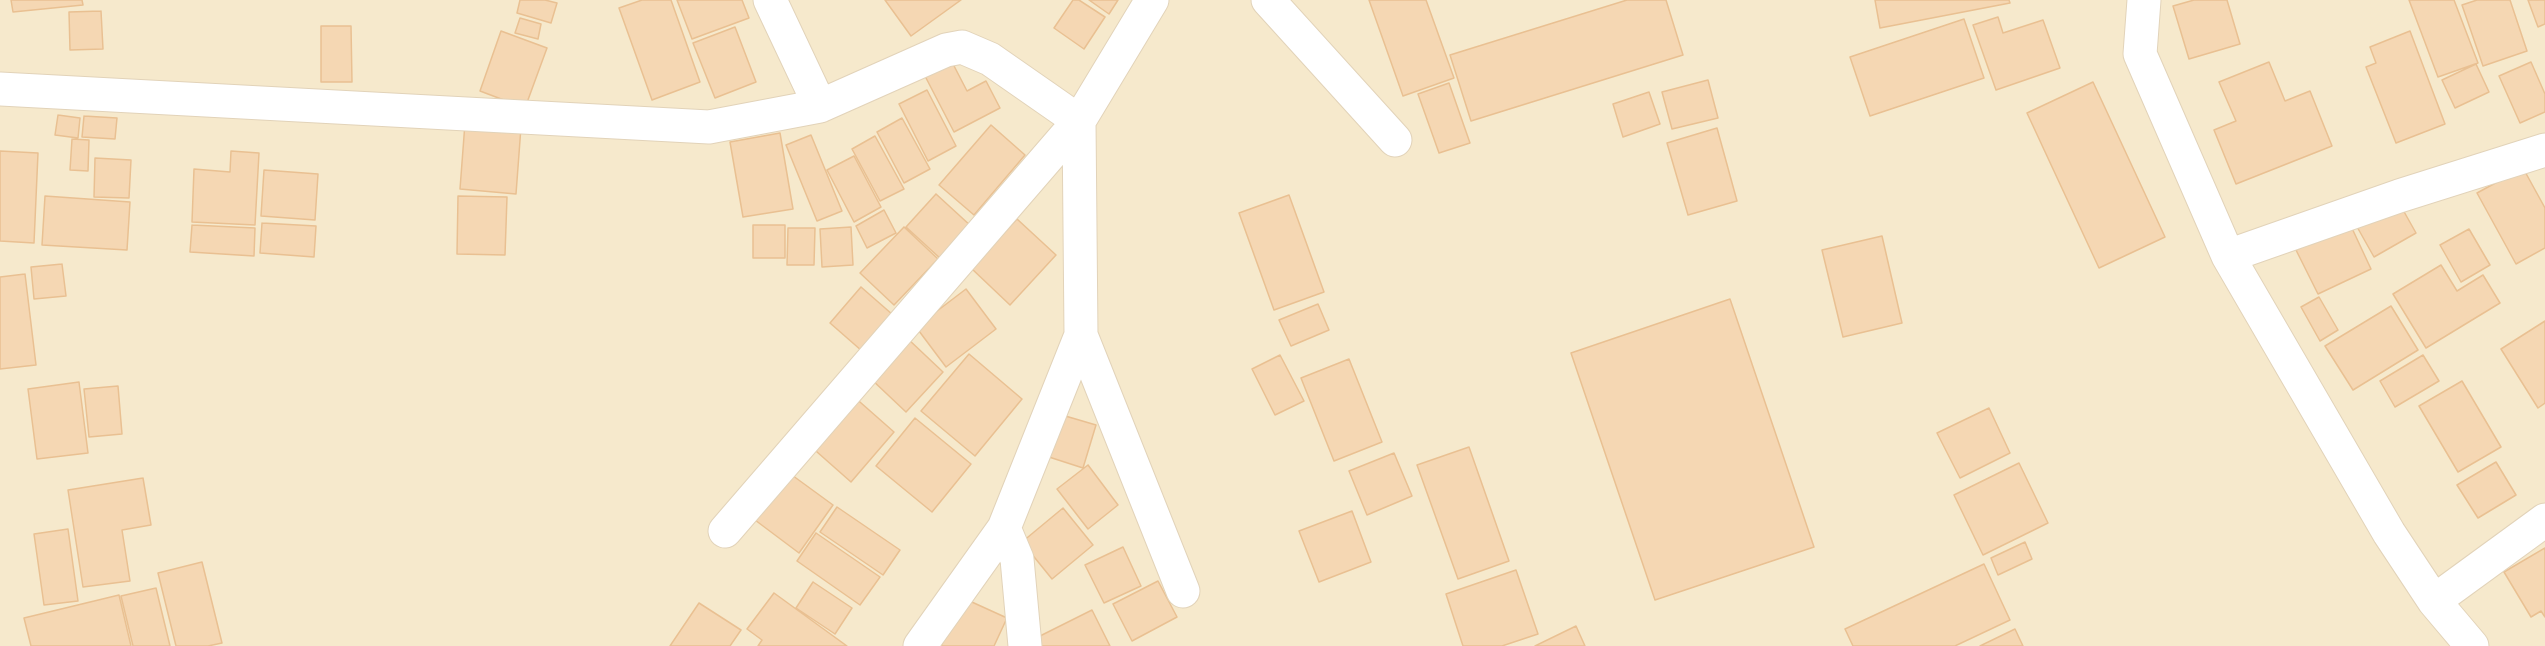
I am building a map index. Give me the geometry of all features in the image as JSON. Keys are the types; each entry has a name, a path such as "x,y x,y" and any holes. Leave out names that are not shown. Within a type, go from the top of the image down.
{"street":[{"path":"770,0 820,105"},
{"path":"725,531 1079,121 1152,0"},
{"path":"1268,0 1395,140"},
{"path":"2144,0 2140,54 2228,256 2389,533 2434,601 2472,646"},
{"path":"0,89 709,127 820,105 946,50 962,47 990,59 1079,121"},
{"path":"1079,121 1081,335 1183,591"},
{"path":"2228,256 2399,196 2545,150"},
{"path":"920,646 1004,528 1081,335"},
{"path":"2434,601 2545,520"},
{"path":"1004,528 1017,558 1025,646"}],"shaded area":[{"path":"0,0 2545,0 2545,646 0,646"}],"building":[{"path":"11,0 82,0 83,5 13,12"},
{"path":"520,0 545,0 557,3 551,23 517,13"},
{"path":"642,0 671,0 700,82 652,100 619,8"},
{"path":"677,0 742,0 749,18 692,39"},
{"path":"885,0 961,0 911,36"},
{"path":"1073,0 1079,0 1105,17 1084,49 1054,28"},
{"path":"1089,0 1118,0 1109,14"},
{"path":"1369,0 1426,0 1454,78 1403,96"},
{"path":"1627,0 1666,0 1683,55 1471,121 1450,55"},
{"path":"1875,0 2009,0 2010,3 1880,28"},
{"path":"2194,0 2227,0 2240,44 2189,59 2173,6"},
{"path":"2409,0 2454,0 2478,63 2438,77"},
{"path":"2477,0 2510,0 2527,51 2483,66 2462,5"},
{"path":"2528,0 2545,0 2545,24 2538,27"},
{"path":"101,11 103,49 70,50 69,12"},
{"path":"1998,17 2003,33 2043,20 2060,68 1996,90 1973,25"},
{"path":"520,18 541,24 538,39 515,33"},
{"path":"1964,19 1984,78 1870,116 1850,57"},
{"path":"321,26 351,26 352,82 321,82"},
{"path":"735,27 756,82 715,98 693,43"},
{"path":"501,31 547,48 525,108 480,91"},
{"path":"2410,31 2445,124 2396,143 2366,67 2376,63 2370,47"},
{"path":"952,62 967,91 986,81 1000,108 954,132 925,76"},
{"path":"2269,62 2285,101 2310,91 2332,146 2236,184 2214,130 2236,121 2219,82"},
{"path":"2531,62 2545,94 2545,112 2520,123 2499,76"},
{"path":"2476,64 2489,92 2455,108 2442,80"},
{"path":"1708,80 1718,118 1672,129 1662,92"},
{"path":"2093,82 2165,237 2099,268 2027,113"},
{"path":"1449,83 1470,143 1439,153 1418,94"},
{"path":"927,90 956,146 928,161 899,104"},
{"path":"1649,92 1660,124 1623,137 1613,104"},
{"path":"58,115 80,118 78,138 55,135"},
{"path":"84,116 117,118 115,139 82,137"},
{"path":"902,118 930,169 904,183 877,132"},
{"path":"465,123 521,127 516,194 460,189"},
{"path":"991,125 1025,155 974,215 939,185"},
{"path":"1717,128 1737,201 1688,215 1667,143"},
{"path":"780,133 793,209 743,217 730,142"},
{"path":"811,135 842,211 817,221 786,145"},
{"path":"875,136 904,189 880,201 852,149"},
{"path":"72,139 89,140 88,171 70,170"},
{"path":"0,151 38,153 34,243 0,241"},
{"path":"231,151 259,153 255,225 192,222 194,169 230,172"},
{"path":"854,156 881,207 854,222 827,170"},
{"path":"95,158 131,160 129,198 94,197"},
{"path":"2523,168 2545,208 2545,248 2516,264 2477,193"},
{"path":"264,170 318,174 315,220 261,216"},
{"path":"936,194 972,227 942,260 906,227"},
{"path":"1289,195 1324,292 1274,310 1239,213"},
{"path":"45,196 130,202 127,250 42,245"},
{"path":"458,196 507,197 505,255 457,254"},
{"path":"2398,201 2416,233 2374,257 2356,225"},
{"path":"884,210 896,233 867,248 856,226"},
{"path":"1017,219 1056,255 1010,305 971,268"},
{"path":"262,223 316,226 314,257 260,253"},
{"path":"2350,224 2371,269 2318,294 2296,250"},
{"path":"192,225 255,228 254,256 190,252"},
{"path":"753,225 785,225 785,258 753,258"},
{"path":"851,227 853,265 822,267 820,229"},
{"path":"904,227 938,259 894,305 860,273"},
{"path":"788,228 815,228 814,265 787,265"},
{"path":"2469,229 2490,265 2461,282 2440,245"},
{"path":"1882,236 1902,323 1843,337 1822,250"},
{"path":"62,264 66,296 34,299 31,267"},
{"path":"2441,265 2457,291 2483,275 2500,303 2426,348 2393,294"},
{"path":"25,274 36,365 0,369 0,277"},
{"path":"861,287 893,315 862,351 830,323"},
{"path":"966,289 996,329 946,367 916,327"},
{"path":"2319,297 2338,330 2320,341 2301,307"},
{"path":"1730,299 1814,547 1655,600 1571,353"},
{"path":"1318,304 1329,330 1291,346 1279,320"},
{"path":"2391,306 2418,350 2353,390 2325,346"},
{"path":"2545,321 2545,403 2538,408 2501,349"},
{"path":"907,338 943,372 906,412 870,378"},
{"path":"969,354 1022,399 975,456 921,411"},
{"path":"1280,355 1304,401 1275,415 1252,369"},
{"path":"2423,355 2439,381 2395,407 2380,381"},
{"path":"1349,359 1382,442 1334,461 1301,378"},
{"path":"2462,381 2501,447 2458,472 2419,406"},
{"path":"79,382 88,453 37,459 28,389"},
{"path":"118,386 122,434 89,437 84,389"},
{"path":"852,395 894,432 851,482 808,444"},
{"path":"1989,408 2010,453 1960,478 1937,433"},
{"path":"1062,415 1096,425 1083,468 1049,457"},
{"path":"915,418 971,464 932,512 876,466"},
{"path":"1469,447 1509,561 1458,579 1417,465"},
{"path":"1394,453 1412,496 1367,515 1349,471"},
{"path":"2496,462 2516,495 2478,518 2457,485"},
{"path":"2019,463 2048,523 1983,555 1954,495"},
{"path":"1088,465 1118,505 1088,529 1057,489"},
{"path":"785,470 833,505 799,553 751,517"},
{"path":"143,478 151,525 122,530 130,581 83,587 68,490"},
{"path":"837,507 900,550 883,575 820,532"},
{"path":"1063,508 1093,545 1052,579 1022,542"},
{"path":"1352,511 1371,562 1319,582 1299,531"},
{"path":"68,529 78,601 44,605 34,534"},
{"path":"816,533 880,577 860,605 797,561"},
{"path":"2025,542 2032,559 1998,575 1991,558"},
{"path":"1123,547 1141,586 1104,603 1085,565"},
{"path":"2545,548 2545,617 2541,611 2531,617 2504,572"},
{"path":"202,562 222,643 208,646 176,646 158,573"},
{"path":"1984,564 2010,620 1955,646 1853,646 1845,629"},
{"path":"1516,570 1538,634 1502,646 1463,646 1446,594"},
{"path":"1158,581 1177,617 1132,641 1113,604"},
{"path":"813,582 852,608 835,634 796,608"},
{"path":"156,588 170,646 133,646 121,596"},
{"path":"774,593 847,646 758,646 762,640 747,629"},
{"path":"119,595 131,646 31,646 24,618"},
{"path":"963,598 1007,618 994,646 941,646"},
{"path":"699,603 741,630 730,646 670,646"},
{"path":"1092,610 1110,646 1030,646 1028,642"},
{"path":"1576,626 1585,646 1535,646"},
{"path":"2015,629 2023,646 1980,646"}]}
